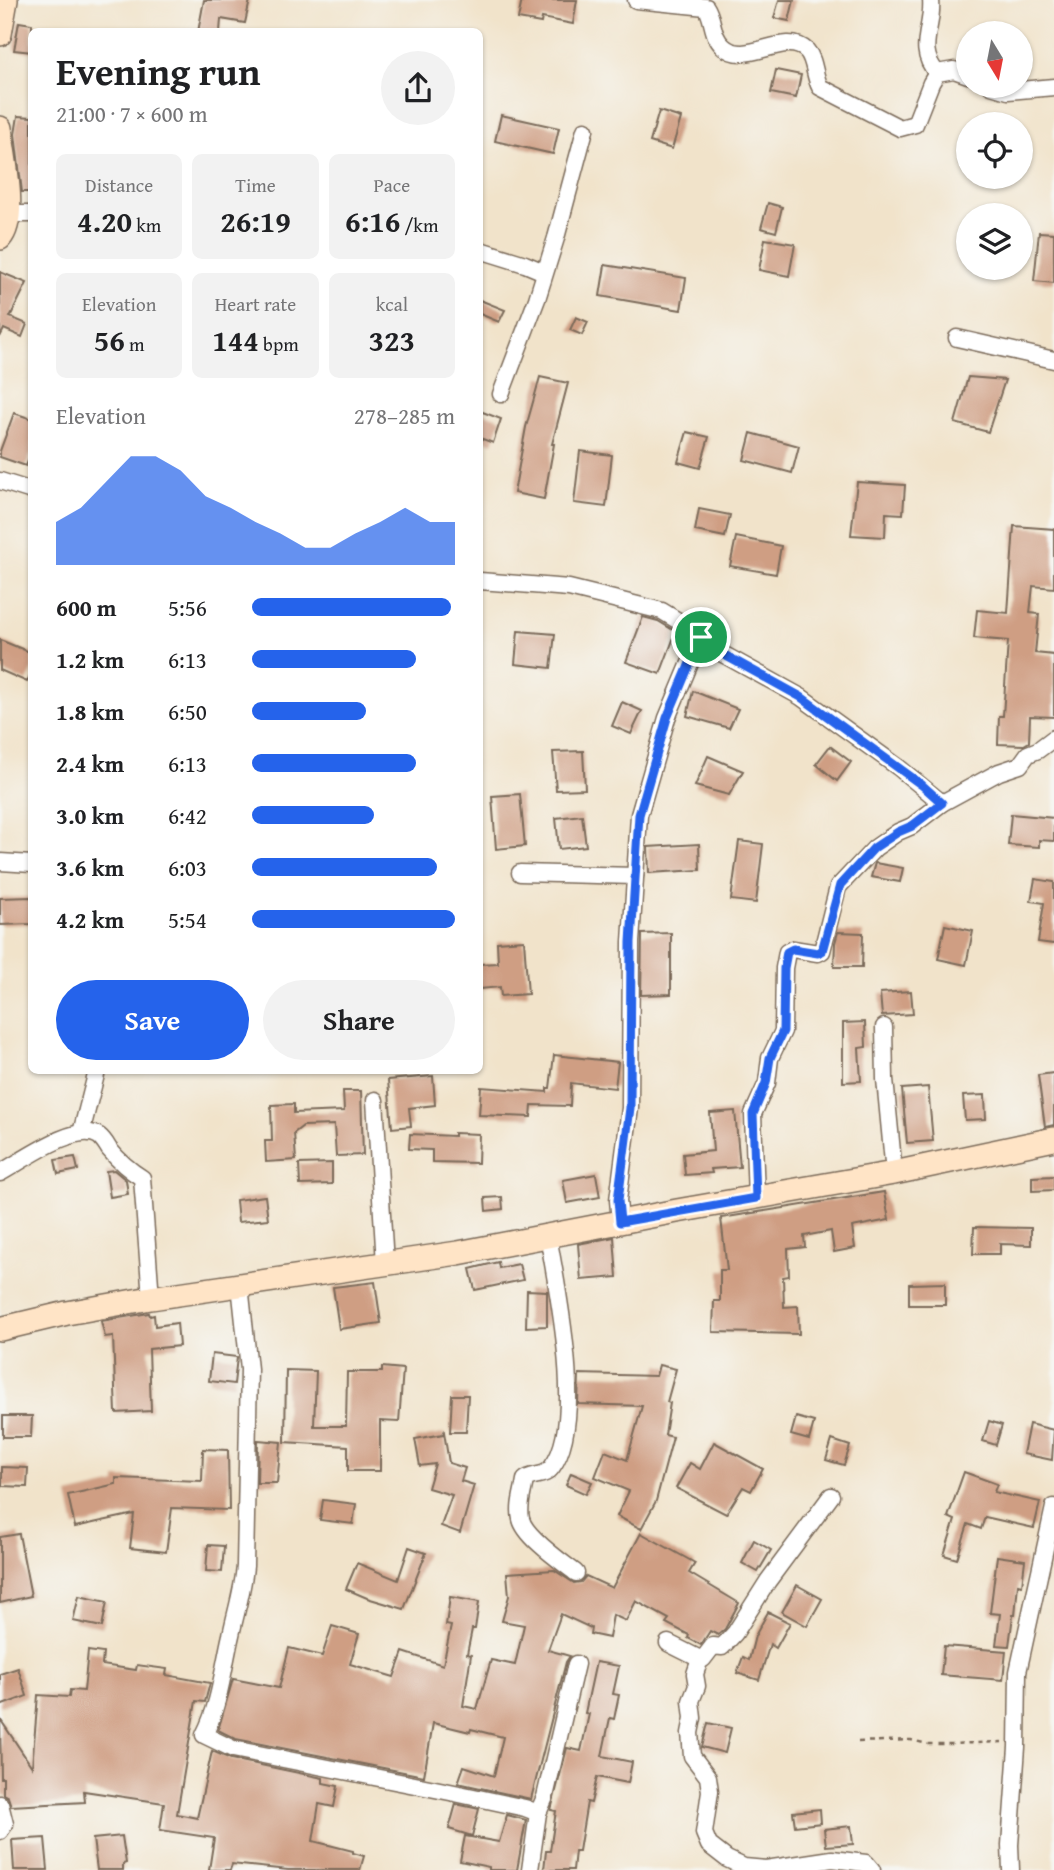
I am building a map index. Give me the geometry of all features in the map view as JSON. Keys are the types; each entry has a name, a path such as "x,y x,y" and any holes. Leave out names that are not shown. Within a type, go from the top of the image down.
{"street":[{"path":"0,34 6,0"},
{"path":"636,0 706,7 718,41 731,51 741,52 782,45 800,47 806,50 810,57 820,87 900,128 915,124 937,73 956,71"},
{"path":"931,0 926,53 930,65 937,73"},
{"path":"1033,89 1054,87"},
{"path":"0,128 8,214 5,231 0,238"},
{"path":"501,394 537,299 585,130"},
{"path":"8,214 28,214"},
{"path":"483,251 544,272"},
{"path":"957,338 1054,360"},
{"path":"0,481 28,490"},
{"path":"483,581 561,586 670,615 719,652 801,697 922,785 942,803"},
{"path":"620,1222 618,1200 630,1108 631,942 639,815 667,718 701,637"},
{"path":"756,1198 753,1114 766,1083 770,1058 783,1031 784,968 787,952 793,949 818,953 822,951 840,885 874,848 912,826 942,803 999,772 1020,765 1027,754 1038,750 1054,738"},
{"path":"0,862 28,864"},
{"path":"520,873 635,876"},
{"path":"884,1027 885,1079 894,1173"},
{"path":"81,1132 96,1074"},
{"path":"375,1100 386,1264"},
{"path":"0,1174 34,1152 81,1132 97,1135 127,1169 142,1178 151,1298"},
{"path":"0,1329 67,1313 151,1298 458,1253 894,1173 1054,1139"},
{"path":"548,1235 564,1332 567,1391 565,1430 558,1457 551,1470 526,1478 520,1517 522,1524 534,1538 576,1573"},
{"path":"240,1284 249,1369 245,1566 242,1594 214,1716 204,1735 233,1749 500,1802 538,1813"},
{"path":"668,1643 699,1659 703,1659 713,1646 722,1647 735,1633 768,1581 831,1496"},
{"path":"1011,1870 1018,1672 1054,1507"},
{"path":"699,1659 695,1674 697,1686 691,1701 693,1718 690,1733 692,1756 708,1777 710,1791 704,1833 709,1845 727,1859 744,1867 766,1869 832,1859 866,1863 872,1870"},
{"path":"530,1870 538,1813 545,1797 576,1664"},
{"path":"0,1804 5,1824 0,1831"}],"path":[{"path":"858,1742 911,1740 951,1745 1004,1742 1017,1747"}],"building":[{"path":"204,0 250,0 245,23 221,19 220,28 199,28"},
{"path":"522,0 577,0 573,24 542,18 541,23 518,19"},
{"path":"779,0 794,0 789,21 774,18"},
{"path":"19,22 32,24 32,28 28,28 28,52 14,50"},
{"path":"776,70 801,75 796,98 771,93"},
{"path":"659,111 681,118 672,149 650,142"},
{"path":"501,115 559,128 553,154 495,141"},
{"path":"18,116 28,117 28,192 22,192 15,134"},
{"path":"768,203 782,207 776,232 761,228"},
{"path":"1039,232 1054,233 1054,283 1034,281"},
{"path":"765,239 795,244 789,276 759,270"},
{"path":"605,265 686,278 681,310 600,296"},
{"path":"0,272 27,283 10,317 27,324 22,337 4,329 0,337"},
{"path":"483,301 505,310 499,322 483,315"},
{"path":"576,317 588,322 582,335 570,330"},
{"path":"540,377 568,383 552,444 544,499 514,493 526,427"},
{"path":"968,377 1005,380 988,432 955,423"},
{"path":"483,412 501,419 493,443 483,439"},
{"path":"14,413 28,418 26,466 0,457"},
{"path":"687,432 709,437 700,468 678,462"},
{"path":"751,433 799,446 792,473 744,460"},
{"path":"580,451 612,455 606,507 574,503"},
{"path":"857,482 905,485 903,514 886,513 885,537 851,535"},
{"path":"699,509 730,515 725,537 695,531"},
{"path":"1014,526 1054,529 1054,588 1033,586 1030,613 1039,614 1035,653 1054,655 1054,717 1030,716 1029,742 1024,745 998,744 999,716 1003,716 1008,641 974,638 977,610 1008,613"},
{"path":"736,537 781,546 776,574 730,566"},
{"path":"643,617 658,621 676,632 660,674 626,662"},
{"path":"518,631 555,634 551,668 515,664"},
{"path":"0,640 28,651 27,682 0,670"},
{"path":"693,691 738,709 729,728 687,716"},
{"path":"622,702 642,711 631,734 612,726"},
{"path":"830,746 851,762 837,781 816,764"},
{"path":"583,751 585,789 556,790 553,752"},
{"path":"708,756 743,771 729,795 695,786"},
{"path":"520,794 525,846 496,849 492,796"},
{"path":"1011,814 1054,818 1054,841 1039,840 1039,847 1008,845"},
{"path":"582,815 586,846 559,849 556,818"},
{"path":"739,841 763,844 756,903 731,900"},
{"path":"699,844 700,870 649,873 648,847"},
{"path":"875,863 903,868 900,882 871,877"},
{"path":"1035,879 1054,882 1054,944 1038,942 1044,903 1031,901"},
{"path":"28,897 28,924 0,925 0,898"},
{"path":"945,925 973,931 966,965 938,959"},
{"path":"838,932 863,933 862,967 834,967"},
{"path":"671,933 671,994 641,995 642,934"},
{"path":"524,940 528,994 501,996 500,987 483,989 483,964 498,963 497,942"},
{"path":"911,991 913,1014 882,1016 880,993"},
{"path":"865,1022 866,1047 859,1048 861,1081 843,1082 843,1023"},
{"path":"554,1055 618,1062 615,1088 571,1083 570,1106 532,1105 531,1117 479,1115 481,1087 547,1092 547,1088 550,1088"},
{"path":"1054,1073 1054,1125 1045,1127 1038,1075"},
{"path":"433,1076 435,1105 409,1108 411,1126 392,1128 388,1080"},
{"path":"928,1087 933,1141 907,1143 902,1089"},
{"path":"343,1091 361,1091 363,1155 336,1156 334,1125 303,1126 294,1133 296,1160 266,1162 265,1141 272,1141 271,1105 294,1104 294,1113 344,1111"},
{"path":"985,1095 986,1119 965,1120 963,1096"},
{"path":"735,1111 740,1167 711,1169 712,1173 685,1175 683,1154 713,1151 710,1113"},
{"path":"454,1133 479,1134 478,1163 432,1162 432,1150 409,1149 410,1134 454,1136"},
{"path":"75,1157 78,1170 58,1174 55,1160"},
{"path":"332,1163 332,1184 300,1185 299,1164"},
{"path":"114,1170 126,1180 128,1194 110,1197 106,1171"},
{"path":"596,1174 600,1197 567,1203 563,1180"},
{"path":"1054,1176 1054,1190 1032,1191 1032,1177"},
{"path":"884,1192 889,1220 852,1227 855,1248 834,1252 831,1231 804,1236 805,1247 788,1249 789,1276 783,1277 784,1307 798,1306 799,1334 713,1332 714,1301 720,1301 720,1270 727,1270 721,1218"},
{"path":"265,1196 268,1219 238,1222 236,1200"},
{"path":"502,1197 503,1209 486,1211 485,1198"},
{"path":"974,1227 1031,1228 1031,1245 1000,1244 1000,1254 973,1254"},
{"path":"614,1237 617,1277 581,1280 578,1244"},
{"path":"498,1262 499,1268 519,1264 523,1280 475,1290 470,1269"},
{"path":"375,1282 381,1323 339,1329 333,1287"},
{"path":"945,1283 945,1305 909,1305 909,1284"},
{"path":"527,1290 547,1291 547,1326 526,1327"},
{"path":"149,1313 150,1316 154,1315 155,1326 177,1323 179,1346 149,1349 151,1411 116,1413 113,1336 105,1337 101,1321"},
{"path":"212,1354 237,1357 234,1384 209,1381"},
{"path":"659,1365 676,1369 667,1402 670,1403 665,1435 673,1437 656,1501 641,1529 617,1516 629,1491 595,1477 605,1451 627,1460 642,1406 578,1404 579,1374 656,1376"},
{"path":"382,1367 403,1369 399,1422 380,1421 380,1471 348,1471 348,1446 285,1442 286,1370 316,1371 314,1426 346,1426 347,1372 382,1372"},
{"path":"452,1395 468,1395 466,1432 450,1432"},
{"path":"3,1416 32,1416 31,1437 3,1437"},
{"path":"796,1417 814,1422 809,1440 791,1435"},
{"path":"989,1421 1002,1425 996,1445 983,1441"},
{"path":"1029,1424 1054,1430 1052,1460 1023,1454"},
{"path":"444,1432 449,1463 465,1468 461,1481 474,1485 460,1533 441,1526 452,1495 428,1488 435,1464 420,1466 415,1439"},
{"path":"258,1440 281,1442 277,1483 257,1483"},
{"path":"832,1440 850,1446 844,1465 826,1460"},
{"path":"714,1442 763,1469 751,1491 743,1487 726,1514 676,1488 690,1463 700,1469"},
{"path":"203,1449 228,1450 229,1510 172,1508 166,1552 130,1548 134,1514 75,1527 68,1495 116,1484 116,1478 202,1481"},
{"path":"2,1467 28,1468 27,1487 2,1486"},
{"path":"964,1472 997,1484 994,1492 1040,1502 1034,1528 985,1517 981,1529 968,1524 957,1559 944,1555 955,1520 948,1517"},
{"path":"571,1473 592,1482 586,1494 566,1485"},
{"path":"323,1500 356,1504 353,1524 320,1520"},
{"path":"641,1533 695,1563 689,1573 739,1603 725,1629 718,1635 710,1631 701,1645 666,1623 669,1619 636,1601 626,1621 613,1615 609,1638 590,1634 591,1628 561,1614 548,1650 570,1656 566,1662 531,1799 458,1783 464,1766 494,1776 503,1737 471,1729 470,1732 433,1723 424,1776 236,1739 218,1730 233,1679 279,1688 289,1648 322,1656 332,1626 359,1634 350,1664 394,1677 403,1652 443,1665 451,1626 446,1625 450,1597 479,1602 475,1629 472,1629 467,1654 471,1655 463,1706 477,1709 491,1660 515,1665 524,1625 502,1621 509,1596 507,1573 554,1570 574,1583 581,1582 586,1576 612,1588"},
{"path":"19,1534 31,1596 0,1603 0,1537"},
{"path":"754,1540 771,1550 758,1572 742,1563"},
{"path":"208,1545 224,1546 222,1572 206,1571"},
{"path":"409,1547 426,1553 404,1609 346,1589 357,1563 398,1580"},
{"path":"997,1556 1025,1560 1022,1585 1018,1584 1009,1646 996,1645 1000,1614 990,1613"},
{"path":"797,1585 822,1599 807,1626 782,1612"},
{"path":"79,1596 107,1602 102,1627 73,1621"},
{"path":"768,1612 790,1623 776,1648 770,1644 759,1680 737,1673 743,1657 749,1660 755,1636"},
{"path":"944,1646 1006,1651 1003,1680 941,1675"},
{"path":"88,1651 103,1653 102,1665 136,1670 137,1665 167,1669 166,1675 210,1683 205,1702 196,1701 177,1814 197,1818 212,1751 231,1759 323,1778 323,1783 338,1786 334,1807 319,1804 313,1841 364,1856 360,1870 288,1870 232,1864 230,1870 209,1870 214,1838 160,1830 164,1803 84,1791 85,1802 11,1806 8,1797 3,1794 0,1719 32,1767 38,1695 69,1697 70,1690 84,1691"},
{"path":"596,1662 619,1666 613,1694 619,1695 614,1719 610,1718 602,1756 632,1762 628,1783 597,1777 591,1803 587,1802 573,1870 544,1870 556,1811 551,1810 567,1748 581,1751 589,1714 585,1713"},
{"path":"18,1668 27,1696 0,1706 0,1674"},
{"path":"708,1723 731,1728 725,1753 702,1747"},
{"path":"456,1804 479,1809 472,1836 449,1829"},
{"path":"820,1809 821,1823 795,1826 793,1812"},
{"path":"507,1815 526,1820 517,1870 489,1870 489,1867 460,1861 465,1836 499,1842"},
{"path":"851,1826 853,1844 826,1846 824,1829"},
{"path":"122,1836 126,1863 123,1864 123,1870 97,1870 93,1839"},
{"path":"45,1838 48,1870 14,1870 12,1840"}],"route":[{"path":"701,637 719,652 801,697 922,785 942,803 912,826 874,848 840,885 822,951 818,953 793,949 787,952 784,968 783,1031 770,1058 766,1083 753,1114 756,1198 620,1222 618,1200 630,1108 631,942 639,815 667,718 701,637"}]}
